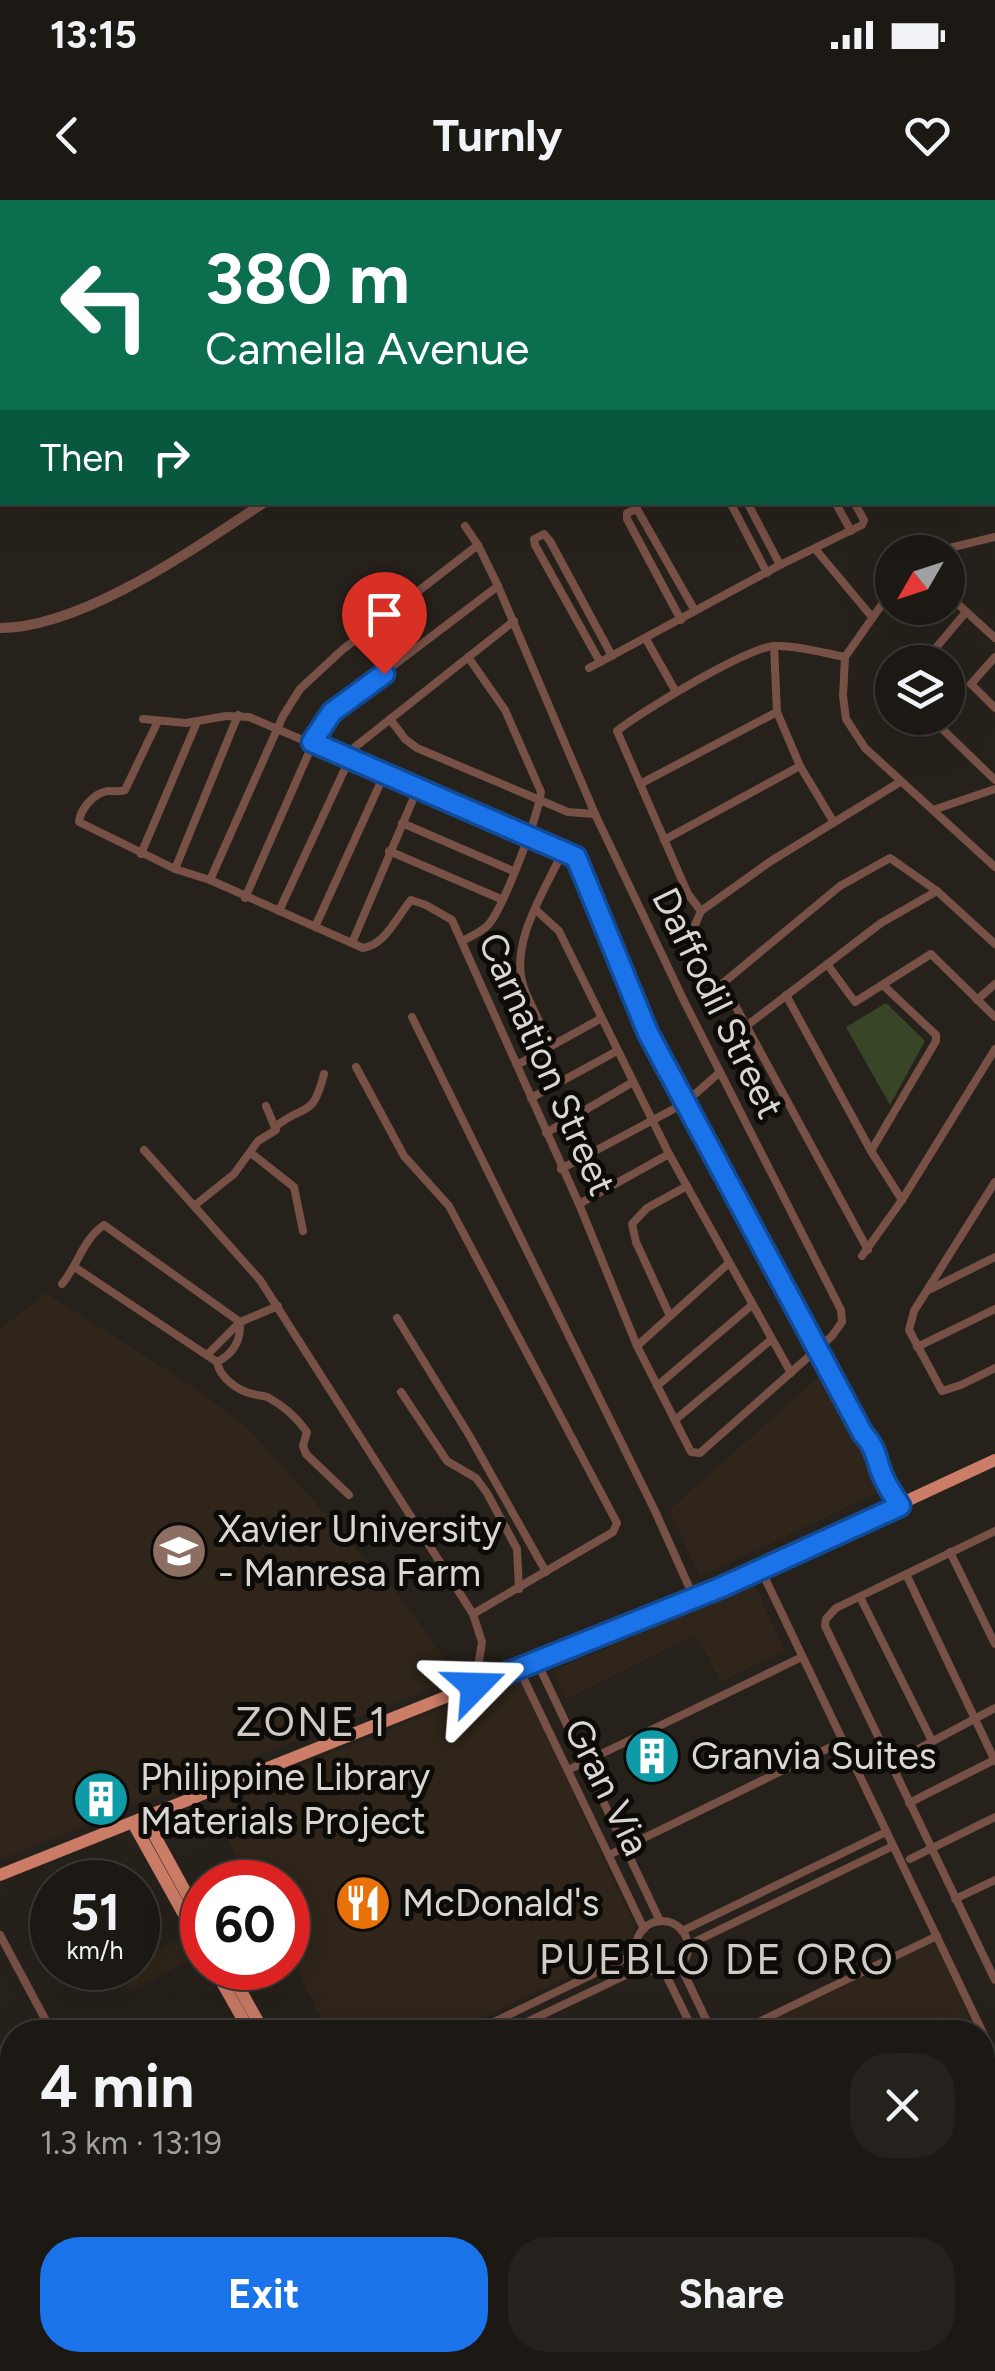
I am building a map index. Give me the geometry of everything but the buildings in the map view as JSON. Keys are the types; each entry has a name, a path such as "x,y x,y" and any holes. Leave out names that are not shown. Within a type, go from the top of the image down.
{"main road":[{"path":"0,1876 694,1598 995,1460"},
{"path":"139,1820 180,1886"},
{"path":"139,1820 180,1903"},
{"path":"226,1990 243,2020"},
{"path":"240,1990 257,2020"}],"street":[{"path":"0,628 33,625 115,592 168,564 260,505"},
{"path":"732,505 767,573"},
{"path":"749,505 780,565"},
{"path":"837,505 851,531"},
{"path":"589,668 851,531 864,523 855,505"},
{"path":"681,620 627,518 632,510 637,510 696,612"},
{"name":"Daffodil Street","path":"464,526 478,544 514,621 594,814 841,1310 840,1326 817,1351 695,1455"},
{"path":"600,662 535,545 534,539 539,535 544,534 550,541 612,656"},
{"path":"965,544 995,537"},
{"path":"210,880 290,702 313,675 478,544"},
{"path":"816,550 872,617"},
{"path":"245,898 312,742 332,712 498,586"},
{"path":"938,645 966,612 995,638"},
{"path":"875,613 845,657 843,707 850,727 865,748 900,782 995,866"},
{"path":"280,910 358,744 514,621"},
{"path":"646,639 676,692"},
{"path":"701,912 688,894 616,731 676,692 764,648 774,646 845,657"},
{"path":"774,646 778,712 800,766 833,821"},
{"path":"462,941 490,922 540,801 538,785 514,727 468,657"},
{"path":"995,657 971,684 995,708"},
{"path":"640,784 778,712"},
{"path":"175,869 238,715"},
{"path":"143,719 197,722 238,715 278,728 564,849 580,863 648,1033 817,1351 880,1460 880,1471 900,1506"},
{"path":"390,719 404,739 417,748 540,801 575,814 594,814"},
{"path":"158,721 125,790 93,799 81,811 79,822 141,854 352,943 417,790"},
{"path":"141,854 197,722"},
{"path":"949,735 995,780"},
{"path":"664,840 800,766"},
{"path":"315,927 384,775"},
{"path":"695,925 701,912 833,821 900,782"},
{"path":"932,810 995,789"},
{"path":"402,823 513,872"},
{"path":"551,1044 524,988 523,942 564,849"},
{"path":"389,851 501,899"},
{"path":"995,944 937,891 890,858 840,886 723,983 865,1253 995,1049"},
{"path":"746,1027 881,923 937,891"},
{"name":"Carnation Street","path":"352,943 362,948 371,946 413,900 450,918 637,1346 695,1455"},
{"path":"536,910 560,932 669,1154 790,1373"},
{"path":"827,964 855,1002 931,954 995,1017"},
{"path":"977,1000 995,984"},
{"path":"871,1151 936,1041 936,1036 884,986"},
{"path":"786,995 902,1200"},
{"path":"412,1017 694,1598"},
{"path":"517,1065 600,1018"},
{"path":"531,1098 617,1050"},
{"path":"356,1068 404,1156 446,1201 617,1522 613,1532 473,1614"},
{"path":"561,1169 685,1102 711,1084 720,1072"},
{"path":"274,1127 311,1108 324,1074"},
{"path":"546,1133 633,1082"},
{"path":"194,1206 234,1174 258,1141 274,1132 266,1106"},
{"path":"144,1150 260,1280 473,1614 482,1642 475,1686"},
{"path":"251,1153 294,1188 303,1232"},
{"path":"578,1204 669,1154"},
{"path":"995,1182 926,1292 909,1330 942,1390 995,1368"},
{"path":"670,1316 636,1242 632,1224 647,1208 686,1186"},
{"path":"978,1210 995,1202"},
{"path":"62,1284 76,1268 90,1236 107,1226 240,1322"},
{"path":"926,1292 995,1257"},
{"path":"637,1346 729,1263"},
{"path":"76,1268 176,1337 208,1354 226,1380 253,1394 267,1396 293,1416 306,1432 303,1446 307,1456 349,1495"},
{"path":"657,1386 752,1305"},
{"path":"208,1354 240,1322 278,1306"},
{"path":"918,1346 995,1309"},
{"path":"397,1318 470,1436 546,1572"},
{"path":"217,1362 227,1357 236,1344 240,1322"},
{"path":"675,1420 772,1340"},
{"path":"401,1392 447,1461 476,1478 488,1493 518,1549 518,1590"},
{"path":"994,1534 836,1608 826,1619 827,1633 995,1980"},
{"path":"950,1552 995,1644"},
{"path":"760,1570 977,2020"},
{"path":"906,1574 995,1761 909,1803"},
{"path":"860,1597 932,1741"},
{"path":"568,1770 802,1657"},
{"name":"Gran Via","path":"537,1662 660,1921"},
{"name":"Gran Via","path":"519,1669 644,1929"},
{"path":"890,1764 995,1708"},
{"path":"609,1855 843,1741"},
{"path":"910,1859 995,1818"},
{"path":"682,1931 886,1832"},
{"path":"706,2020 680,1966 688,1945 893,1846"},
{"path":"955,1899 995,1880"},
{"path":"645,1966 638,1953 638,1940 644,1929 660,1921 672,1923 682,1931 688,1945"},
{"path":"0,1934 46,2020"},
{"path":"763,2020 936,1936"},
{"path":"498,2020 638,1953"},
{"path":"531,2020 645,1966 665,1972 680,1966"},
{"path":"665,1972 688,2020"}],"shaded area":[{"name":"Xavier University - Manresa Farm","path":"46,1293 195,1388 248,1428 400,1597 459,1678 0,1860 0,1329"},
{"path":"824,1372 883,1490 700,1577 669,1510"},
{"path":"755,1586 785,1651 720,1682 696,1635 566,1699 553,1670"},
{"path":"519,1677 635,1926 626,1948 479,2020 323,2020 307,1990 310,1990 310,1860 239,1860 209,1803"},
{"path":"180,1938 180,1966 160,1976 160,1948"},
{"path":"934,1942 973,2020 774,2020"}],"green space":[{"path":"886,1003 925,1041 890,1105 846,1027"}],"place":[{"name":"Xavier University - Manresa Farm","path":"179,1551"},
{"name":"Granvia Suites","path":"652,1756"},
{"name":"Philippine Library Materials Project","path":"101,1799"},
{"name":"McDonald's","path":"363,1903"}],"district":[{"name":"ZONE 1","path":"312,1722"},
{"name":"PUEBLO DE ORO","path":"717,1959"}],"route":[{"path":"384,674 332,712 312,742 576,857 648,1033 817,1351 871,1442 880,1460 880,1471 900,1506 722,1587 475,1686"}]}
